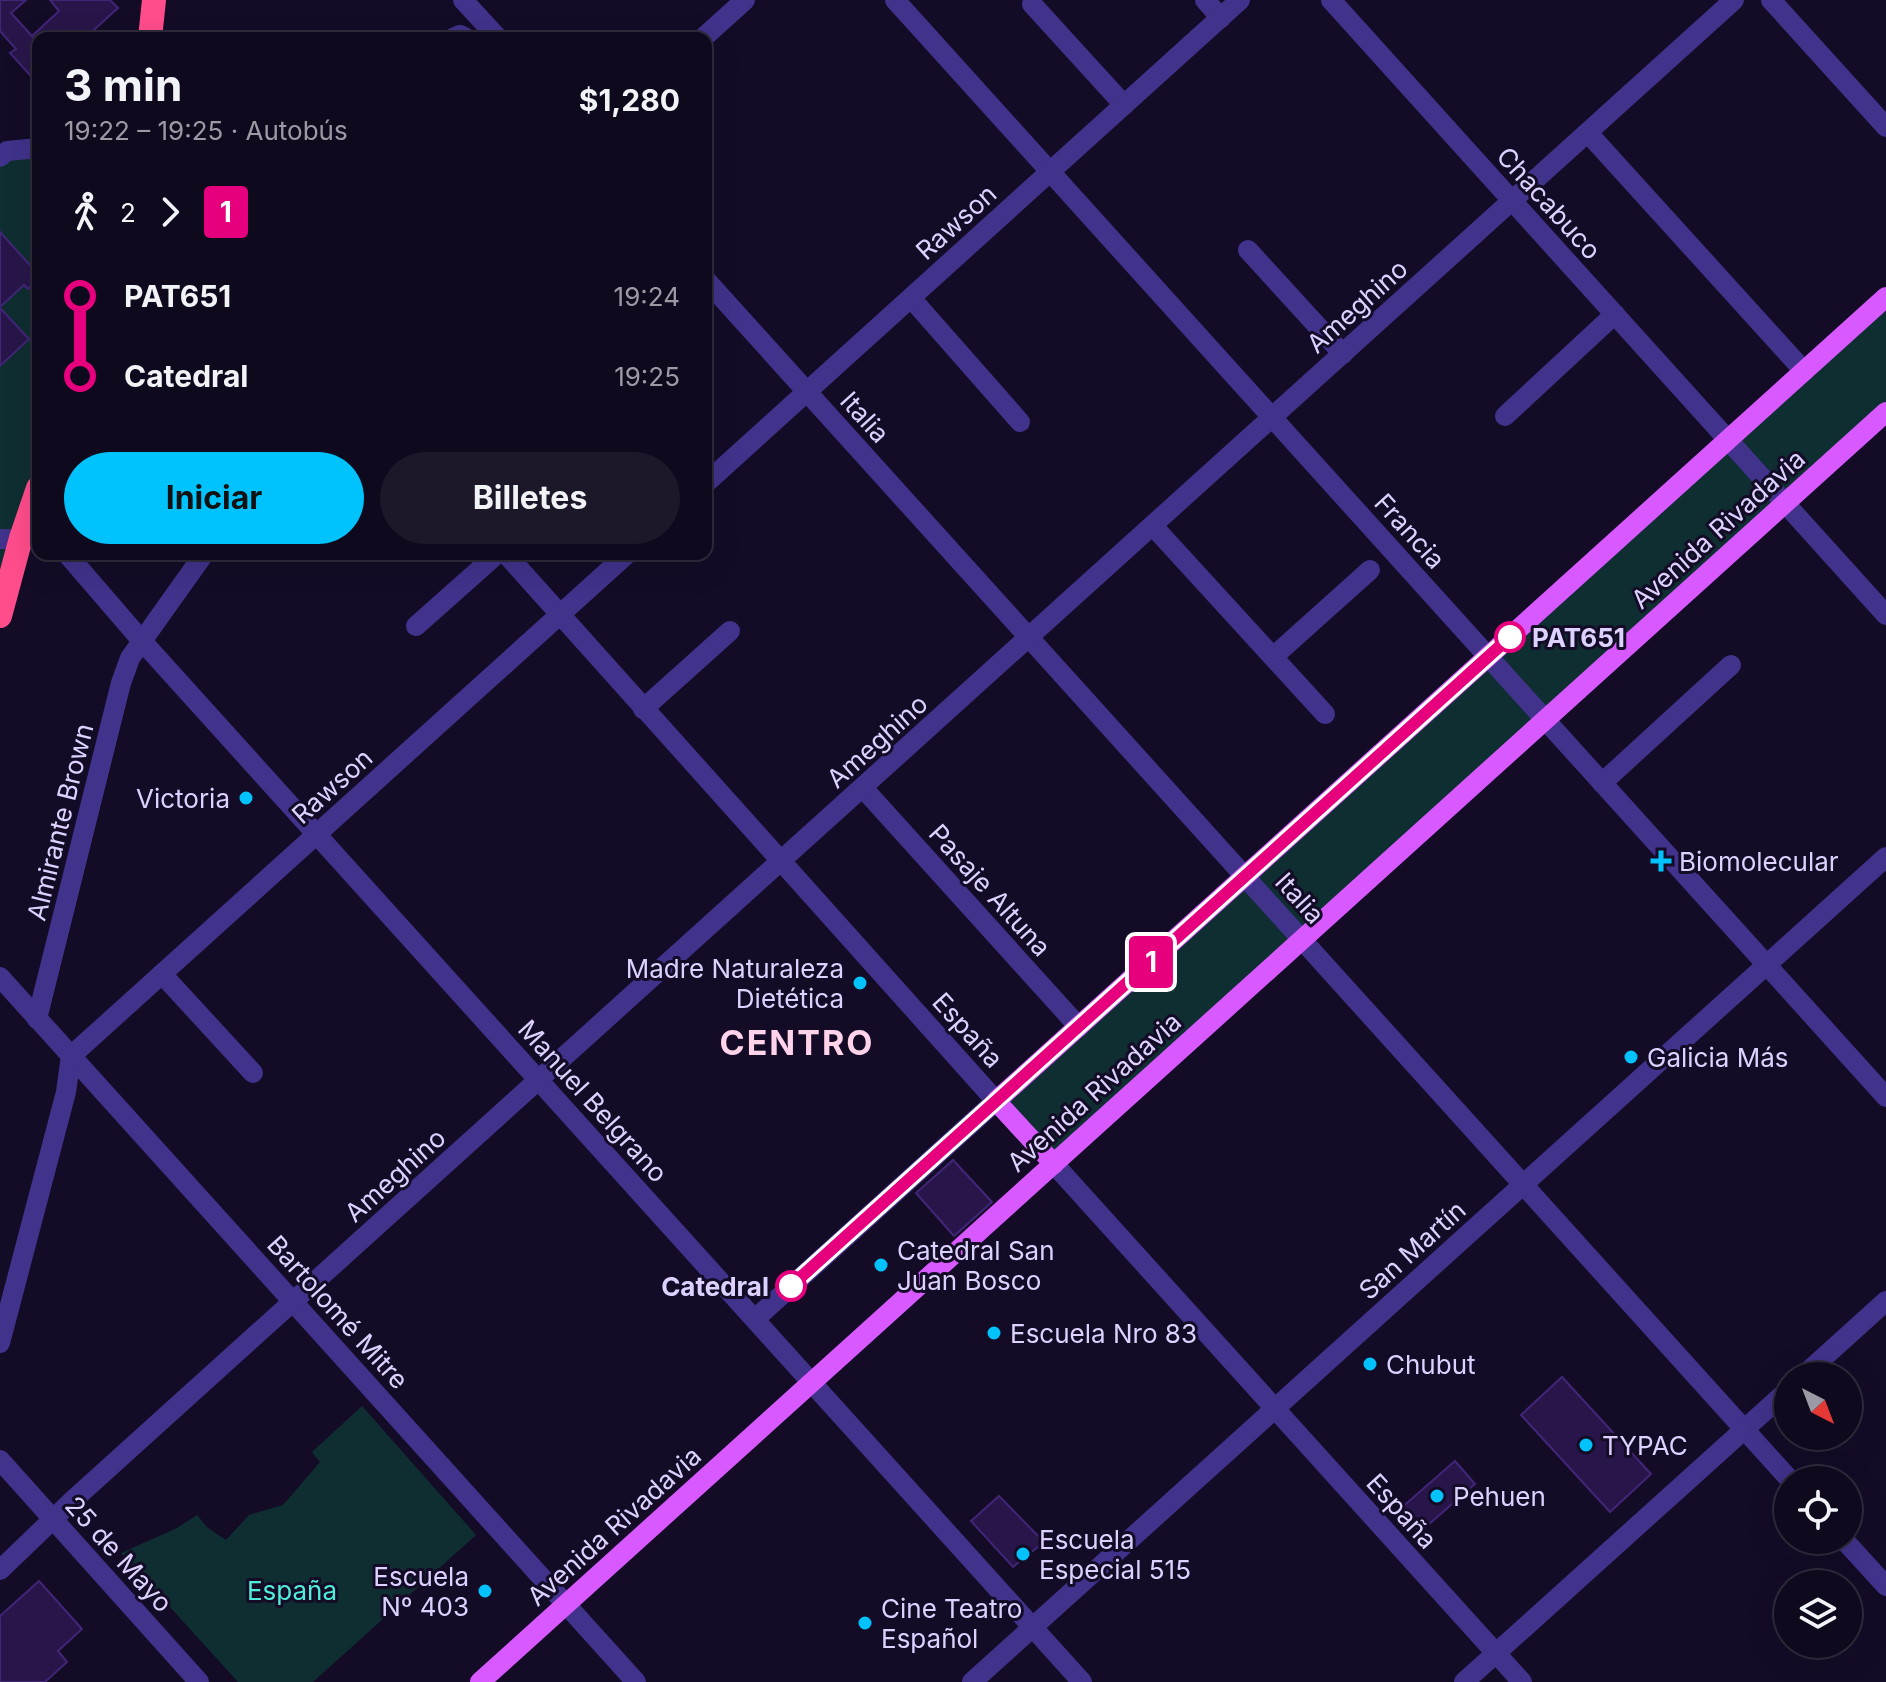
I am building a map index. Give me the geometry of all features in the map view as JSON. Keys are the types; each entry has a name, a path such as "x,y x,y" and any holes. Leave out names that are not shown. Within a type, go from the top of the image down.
{"highway":[{"path":"151,32 154,0"},
{"path":"0,616 32,505"}],"main road":[{"path":"996,1101 1886,297"},
{"name":"Avenida Rivadavia","path":"480,1682 1886,412"},
{"name":"España","path":"996,1101 1054,1164"}],"street":[{"path":"463,0 492,32"},
{"path":"710,32 745,0"},
{"name":"Francia","path":"895,0 1886,1097"},
{"path":"1205,0 1221,18"},
{"name":"Rawson","path":"712,478 1240,0"},
{"name":"Chacabuco","path":"1331,0 1886,615"},
{"name":"Ameghino","path":"0,1570 1734,0"},
{"path":"1771,0 1886,127"},
{"path":"1032,4 1124,105"},
{"path":"1588,133 1804,371"},
{"path":"2,150 32,148"},
{"path":"1248,250 1343,354"},
{"name":"Italia","path":"712,287 1777,1466"},
{"path":"911,298 1020,422"},
{"path":"1505,416 1615,314"},
{"path":"1153,526 1325,714"},
{"name":"Manuel Belgrano","path":"72,560 1082,1682"},
{"name":"Almirante Brown","path":"37,1019 121,683 130,658 200,560"},
{"path":"416,626 490,560"},
{"name":"España","path":"511,560 996,1101"},
{"name":"Rawson","path":"71,1056 620,560"},
{"path":"1274,656 1370,570"},
{"path":"643,709 730,631"},
{"path":"1602,783 1731,665"},
{"name":"Pasaje Altuna","path":"863,788 1079,1027"},
{"name":"San Martín","path":"972,1682 1886,857"},
{"path":"162,974 253,1073"},
{"name":"Bartolomé Mitre","path":"0,977 636,1682"},
{"path":"0,1343 66,1092 71,1056"},
{"path":"755,1319 996,1101"},
{"name":"España","path":"1054,1164 1522,1682"},
{"path":"1818,1362 1886,1301"},
{"path":"1464,1682 1774,1402"},
{"name":"25 de Mayo","path":"1,1463 192,1680"},
{"path":"1857,1554 1886,1586"}],"green space":[{"path":"32,149 32,508 0,616 0,157"},
{"path":"1886,297 1886,412 1054,1164 996,1101"},
{"name":"España","path":"362,1406 476,1535 313,1682 238,1682 121,1553 177,1528 197,1515 208,1528 226,1540 249,1515 283,1505 320,1462 312,1452"}],"building":[{"path":"0,0 26,0 11,13 32,36 32,77 10,53 16,49 0,31"},
{"path":"50,0 110,0 118,8 92,32 36,32 59,11"},
{"path":"0,232 32,267 32,285 28,289 24,285 0,307"},
{"path":"0,308 29,339 0,366"},
{"path":"953,1160 992,1202 954,1236 916,1193"},
{"name":"TYPAC","path":"1562,1377 1651,1474 1610,1512 1521,1415"},
{"name":"Pehuen","path":"1455,1461 1475,1484 1420,1532 1400,1509"},
{"path":"999,1496 1044,1542 1013,1567 971,1521"},
{"path":"39,1581 82,1629 58,1651 67,1662 45,1682 0,1682 0,1616"}],"bus line":[{"name":"1","path":"791,1286 1510,637"}],"place":[{"name":"PAT651","path":"1510,637"},
{"name":"Victoria","path":"246,798"},
{"name":"Biomolecular","path":"1661,861"},
{"name":"Madre Naturaleza Dietética","path":"860,983"},
{"name":"Galicia Más","path":"1631,1057"},
{"name":"Catedral San Juan Bosco","path":"881,1265"},
{"name":"Catedral","path":"791,1286"},
{"name":"Escuela Nro 83","path":"994,1333"},
{"name":"Chubut","path":"1370,1364"},
{"name":"TYPAC","path":"1586,1445"},
{"name":"Pehuen","path":"1437,1496"},
{"name":"Escuela Especial 515","path":"1023,1554"},
{"name":"Escuela Nº 403","path":"485,1591"},
{"name":"Cine Teatro Español","path":"865,1623"}],"district":[{"name":"CENTRO","path":"797,1042"}]}
